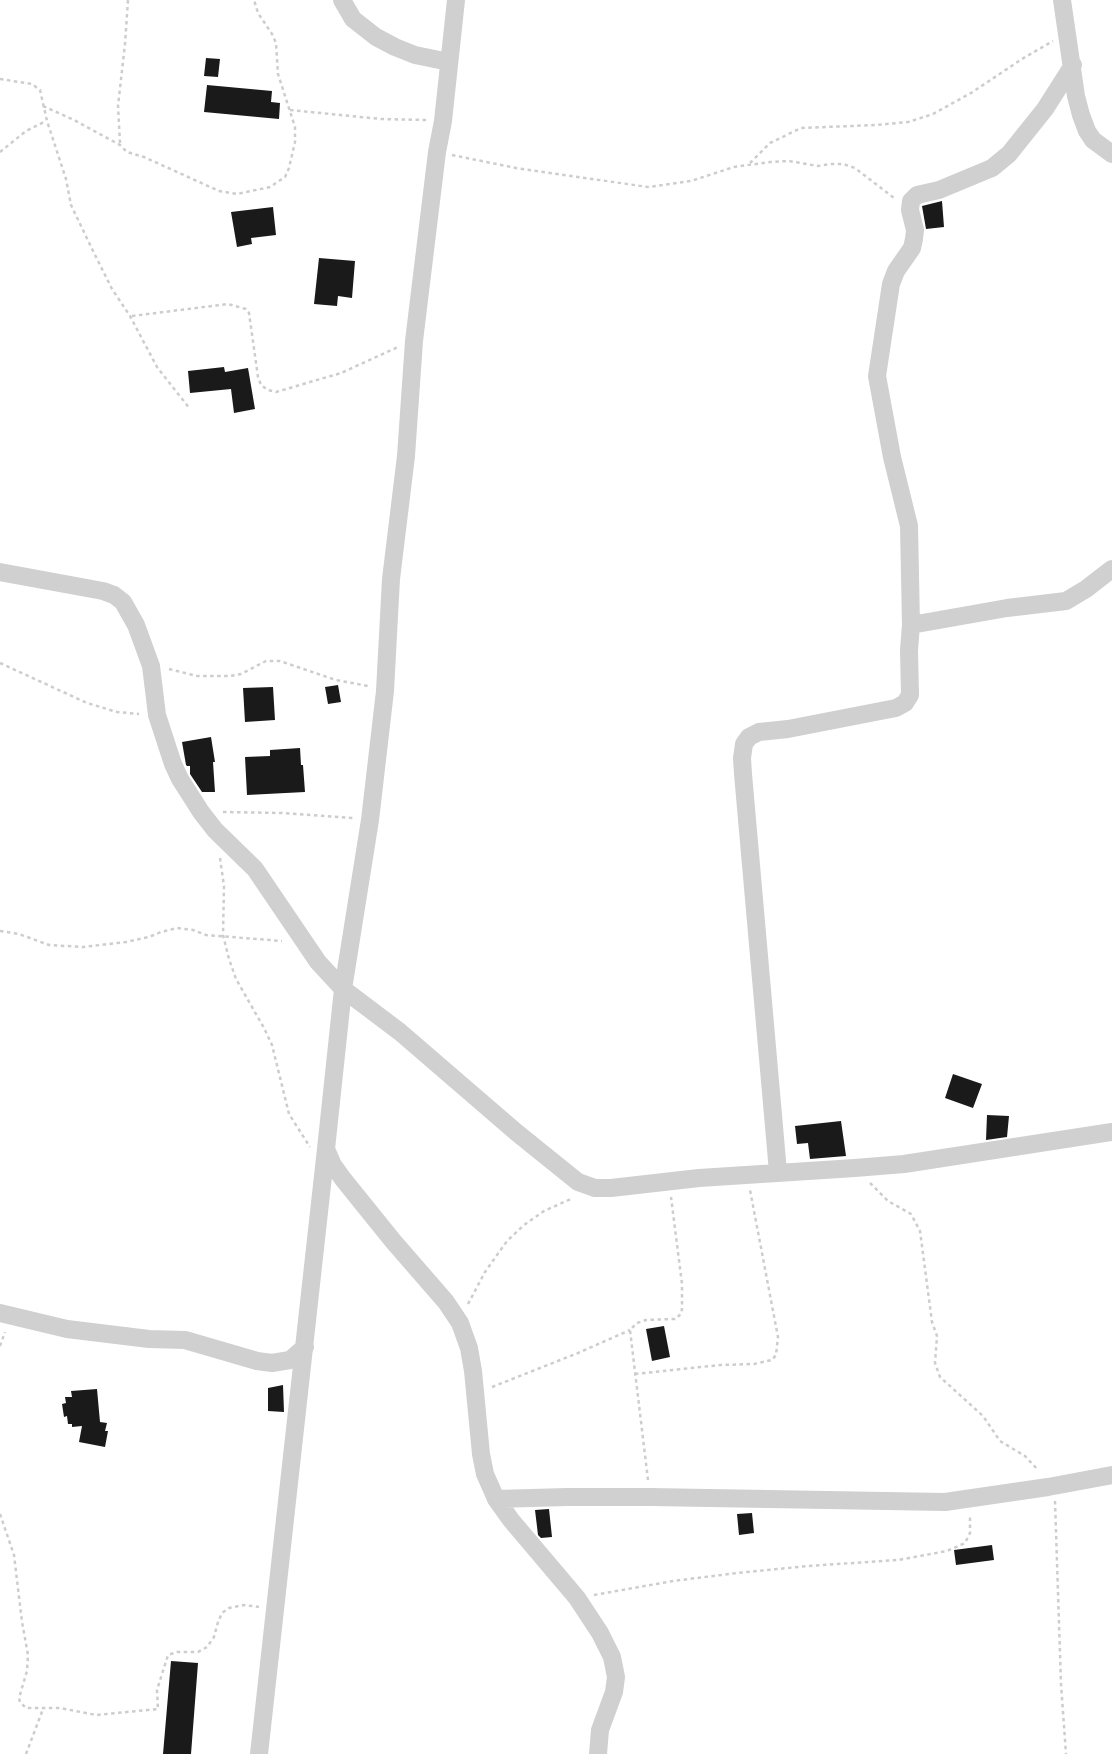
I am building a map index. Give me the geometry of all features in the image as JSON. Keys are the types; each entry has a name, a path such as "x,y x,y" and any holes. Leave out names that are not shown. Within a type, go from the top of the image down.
{"street":[{"path":"342,0 357,23 395,47 415,55 449,62"},
{"path":"259,1754 343,989 370,820 385,691 391,579 406,456 414,341 456,0"},
{"path":"1062,0 1076,96 1087,131 1093,140 1112,155"},
{"path":"778,1172 743,774 744,744 749,737 759,732 896,708 905,703 910,695 909,526 892,457 877,376 891,284 896,271 912,248 914,239 911,201 917,195 939,190 992,168 1009,154 1045,109 1073,65"},
{"path":"911,625 1007,608 1066,601 1112,569"},
{"path":"0,572 66,583 114,595 123,602 130,611 151,666 157,715 176,772 215,830 255,869 318,962 343,989 400,1032 578,1182 595,1188 611,1188 747,1174 904,1164 1112,1132"},
{"path":"326,1149 343,1179 460,1322 469,1348 485,1474 496,1499 577,1598 612,1657 616,1677 614,1692 600,1730 598,1754"},
{"path":"0,1313 67,1329 185,1340 264,1362 290,1360 305,1347"},
{"path":"496,1499 650,1497 946,1502 1112,1475"}],"path":[{"path":"120,145 118,106 128,0"},
{"path":"43,106 120,145 127,152 219,191 237,194 278,183 289,168 295,142 295,127 278,74 276,43 258,13 254,0"},
{"path":"748,165 770,144 801,128 908,122 933,114 1068,33"},
{"path":"0,79 37,86 42,95 71,205 103,272 157,367 190,409"},
{"path":"290,110 381,119 443,121"},
{"path":"0,152 26,131 47,121"},
{"path":"437,152 516,168 648,187 691,181 734,167 770,162 789,161 818,166 843,164 855,168 910,210"},
{"path":"130,316 228,304 246,309 249,313 258,377 261,385 276,391 341,373 414,341"},
{"path":"151,666 197,676 230,676 273,661 385,691"},
{"path":"0,663 87,703 117,712 157,715"},
{"path":"201,812 282,813 370,820"},
{"path":"215,830 224,886 223,935 236,979 272,1045 289,1114 324,1168"},
{"path":"0,931 49,944 83,947 126,942 177,929 193,930 206,935 284,941"},
{"path":"855,1168 888,1201 911,1214 920,1231 932,1322 937,1336 935,1363 940,1377 983,1416 1000,1441 1032,1463 1055,1503 1066,1754"},
{"path":"635,1374 754,1364 772,1360 776,1354 778,1337 747,1174"},
{"path":"476,1394 578,1353 630,1330 637,1323 675,1319 681,1314 682,1283 669,1181"},
{"path":"460,1322 472,1293 507,1241 544,1211 595,1188"},
{"path":"630,1330 650,1497"},
{"path":"577,1598 685,1580 808,1566 898,1560 947,1551 965,1543 970,1533 969,1498"},
{"path":"0,1514 14,1555 28,1655 27,1671 19,1698 26,1708 60,1708 96,1715 158,1709 157,1690 168,1655 198,1652 207,1647 214,1637 222,1614 229,1608 243,1605 275,1610"},
{"path":"26,1754 43,1709"}],"building":[{"path":"206,58 220,59 218,77 204,76"},
{"path":"207,85 272,91 271,102 280,103 279,119 204,112"},
{"path":"942,201 944,227 926,229 922,206"},
{"path":"273,207 276,235 251,238 252,244 237,247 231,212"},
{"path":"319,258 355,261 352,298 338,296 337,306 314,304"},
{"path":"224,367 225,372 248,368 255,409 234,413 231,389 190,393 188,371"},
{"path":"338,685 341,702 328,704 325,687"},
{"path":"273,687 275,720 245,722 243,688"},
{"path":"211,737 215,762 215,792 202,792 190,774 190,766 186,765 182,742"},
{"path":"300,748 305,792 247,795 245,757 270,756 270,750"},
{"path":"953,1074 982,1084 973,1108 945,1098"},
{"path":"987,1115 1009,1116 1007,1137 986,1140"},
{"path":"841,1121 846,1156 810,1159 808,1143 797,1144 795,1126"},
{"path":"664,1326 670,1357 652,1361 646,1329"},
{"path":"283,1385 284,1412 268,1411 268,1388"},
{"path":"97,1389 100,1422 107,1423 105,1447 79,1442 82,1426 72,1427 72,1424 68,1424 62,1404 66,1403 65,1397 72,1397 71,1391"},
{"path":"549,1509 552,1537 541,1538 538,1535 535,1510"},
{"path":"752,1513 754,1533 739,1535 737,1514"},
{"path":"992,1545 994,1560 956,1565 954,1550"},
{"path":"171,1661 198,1663 191,1754 163,1754"}]}
